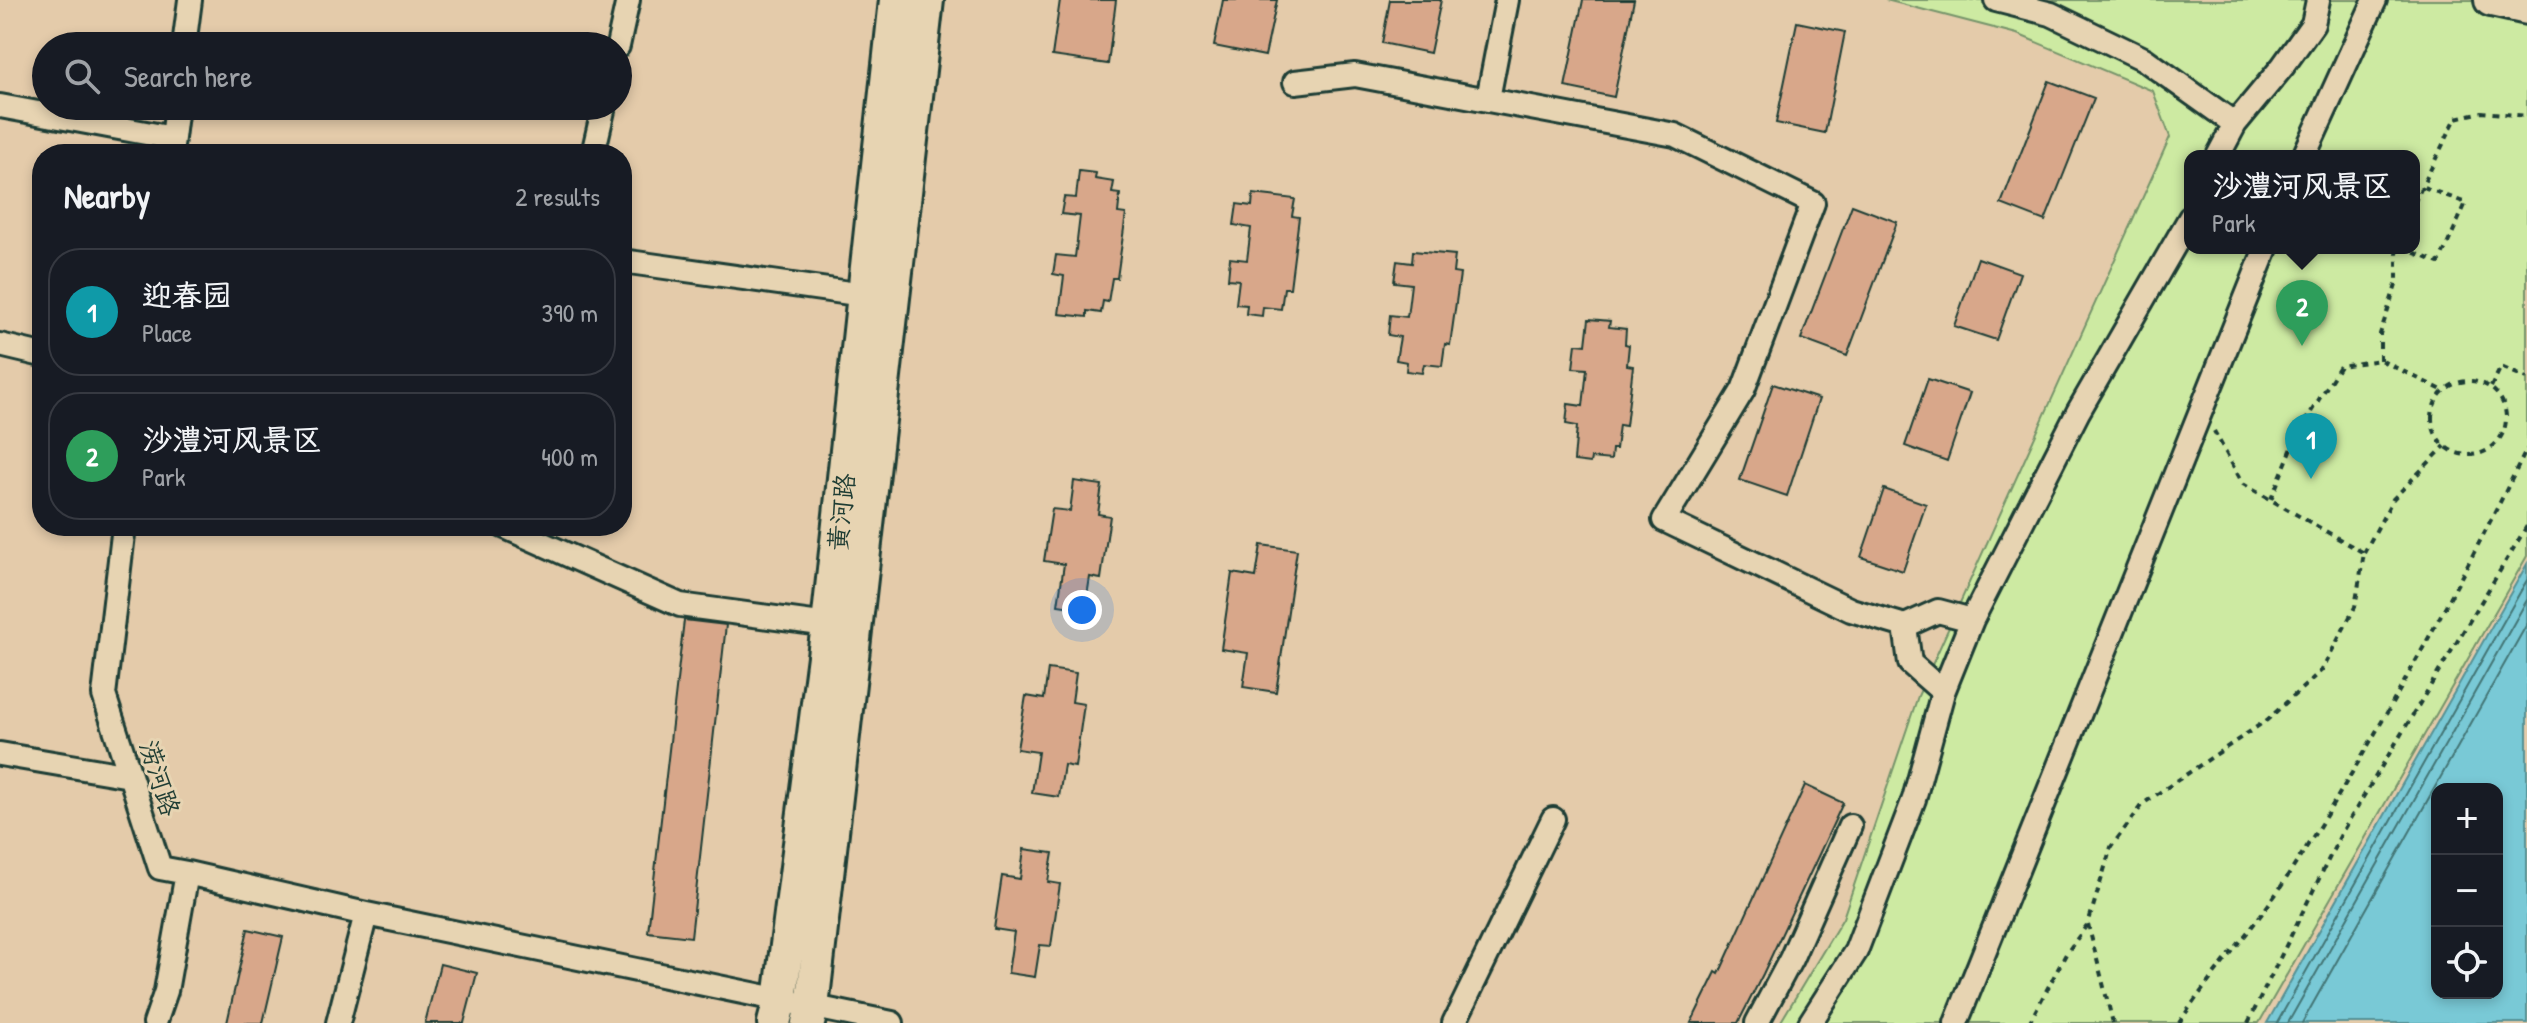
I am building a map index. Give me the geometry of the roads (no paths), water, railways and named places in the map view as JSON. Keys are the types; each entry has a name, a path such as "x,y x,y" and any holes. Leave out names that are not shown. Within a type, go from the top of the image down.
{"main road":[{"name":"黄河路","path":"810,1015 879,298 896,0"},
{"name":"黄河路","path":"777,1012 828,625 927,0"},
{"path":"2491,0 2527,8"}],"street":[{"path":"186,32 190,0"},
{"path":"621,32 628,0"},
{"path":"1488,99 1507,0"},
{"path":"1996,0 2051,14 2144,59 2235,124"},
{"path":"2221,150 2235,124 2313,24 2318,0"},
{"path":"2307,150 2375,0"},
{"path":"1295,82 1355,75 1675,135 1813,203 1743,390 1664,520 1851,610 1905,626 1938,611 1972,620"},
{"path":"0,106 32,113"},
{"path":"60,120 163,144"},
{"path":"172,144 175,120"},
{"path":"595,144 601,120"},
{"path":"1810,1023 1856,951 1914,799 1943,692 1972,620 2078,412 2184,228"},
{"path":"1956,1023 2264,254"},
{"path":"632,262 879,298"},
{"path":"0,345 32,353"},
{"name":"涝河路","path":"123,536 104,695 160,868 187,873"},
{"path":"525,536 680,605 828,625"},
{"path":"1905,626 1910,663 1943,692"},
{"path":"0,754 130,776"},
{"path":"1454,1023 1553,819"},
{"path":"1757,1023 1791,959 1850,826"},
{"path":"155,1023 166,991 187,873 777,1012 892,1023"},
{"path":"338,1023 366,914"}],"water":[{"path":"2527,564 2527,1023 2267,1023"}],"place":[{"name":"沙澧河风景区","path":"2302,346"},
{"name":"迎春园","path":"2311,479"}]}
